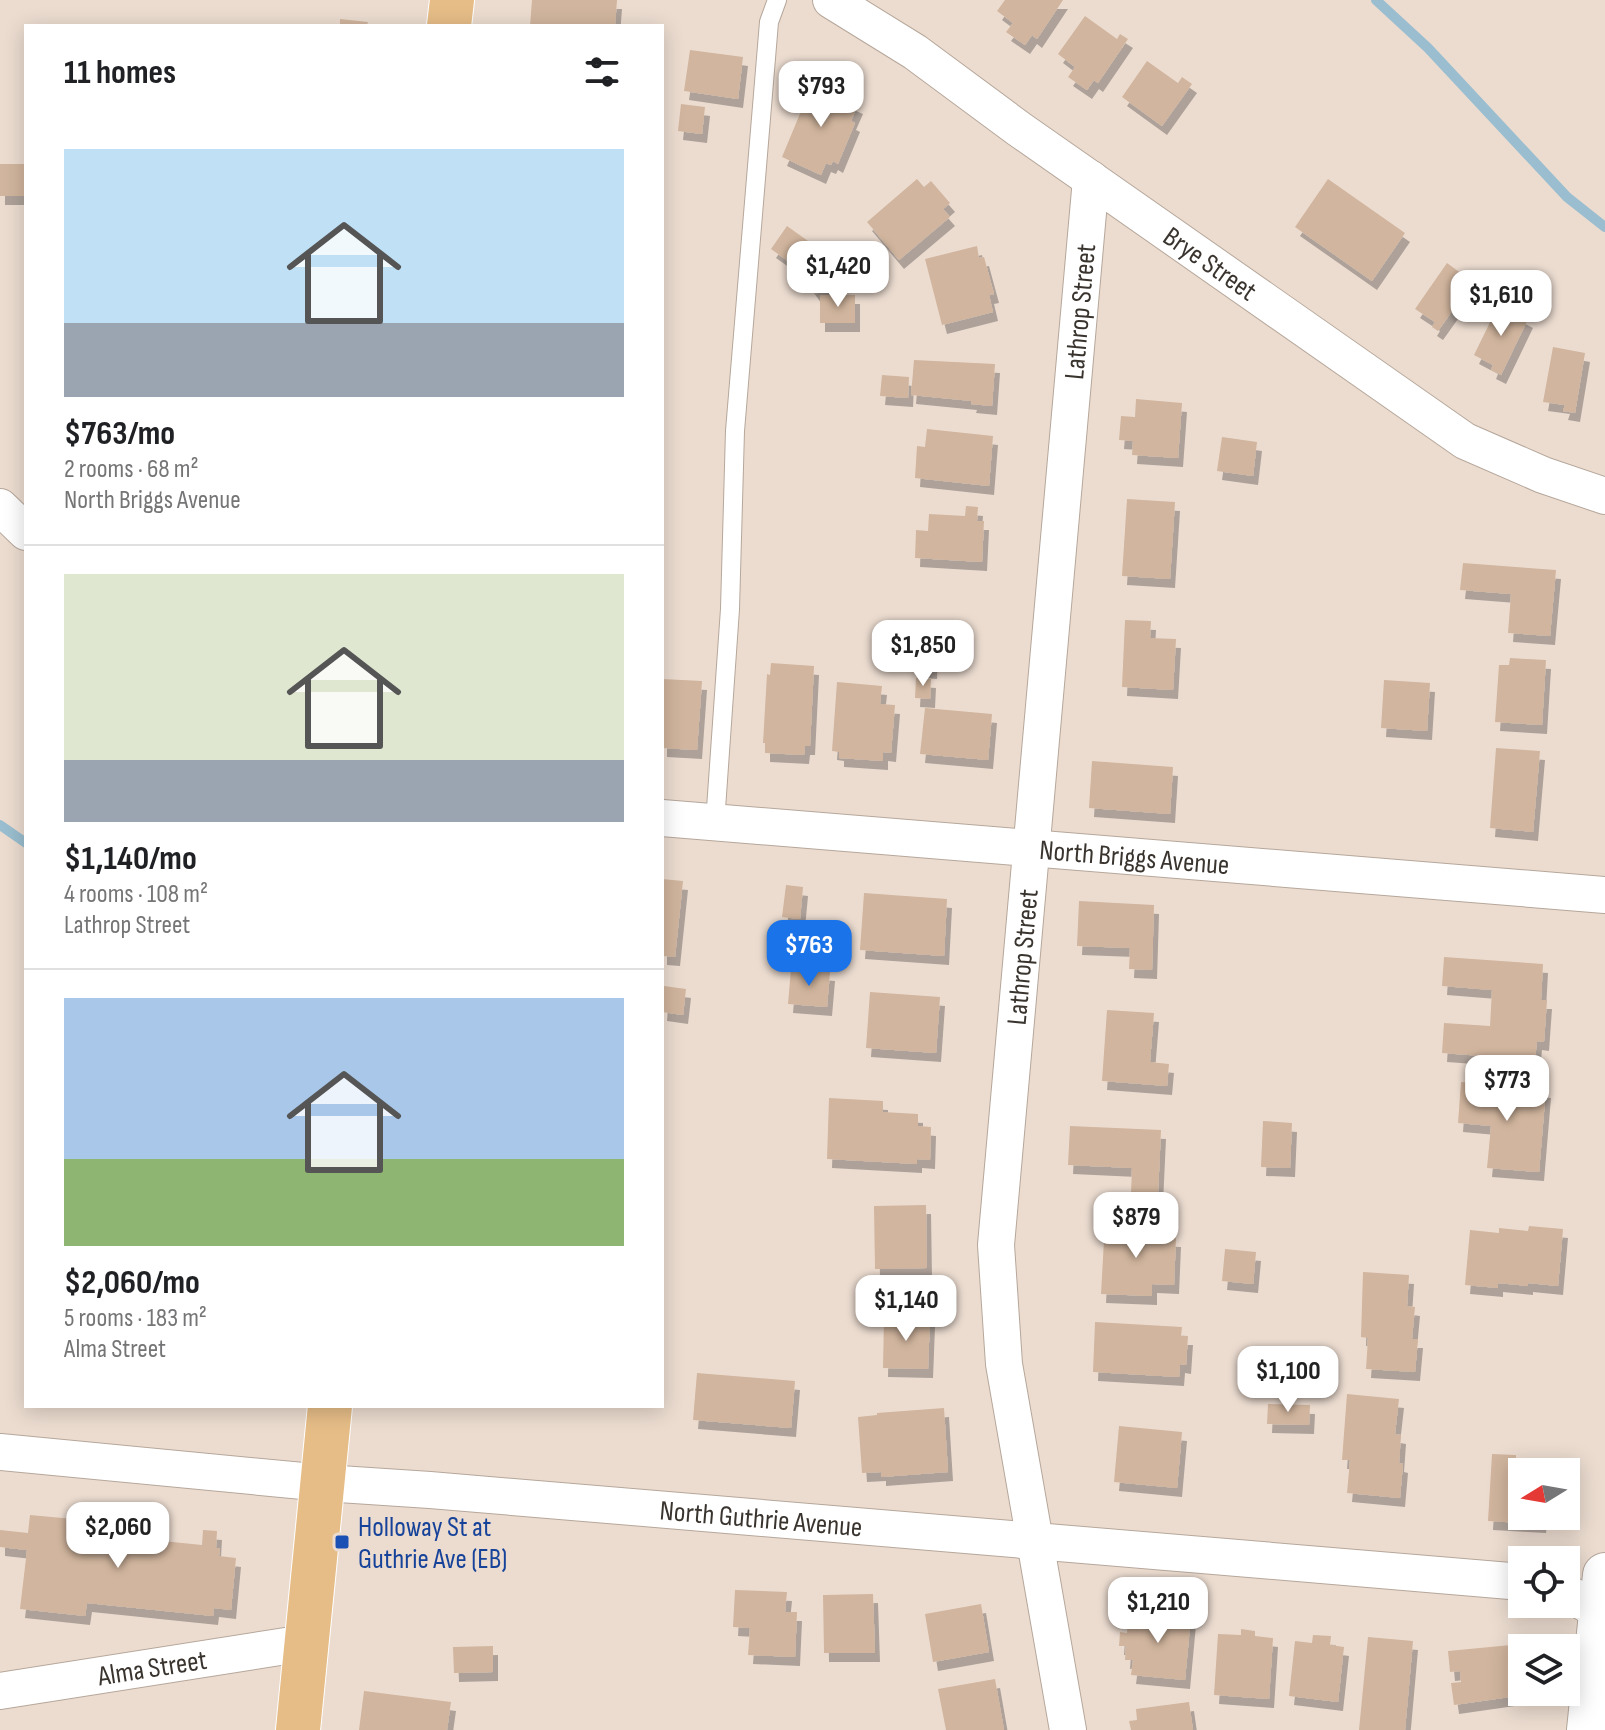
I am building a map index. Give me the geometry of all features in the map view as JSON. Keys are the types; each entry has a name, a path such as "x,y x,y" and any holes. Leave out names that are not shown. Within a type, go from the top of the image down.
{"main road":[{"path":"449,24 452,0"},
{"path":"298,1730 330,1408"}],"street":[{"name":"Brye Street","path":"831,0 915,52 1019,129 1465,441 1543,475 1605,496"},
{"name":"Lathrop Street","path":"1068,1730 1004,1364 996,1257 1091,179"},
{"path":"0,507 24,530"},
{"name":"North Briggs Avenue","path":"664,818 1605,895"},
{"name":"North Guthrie Avenue","path":"0,1452 324,1483 1508,1581"},
{"path":"1589,1730 1594,1598"},
{"name":"Alma Street","path":"0,1691 305,1643"}],"lane":[{"path":"715,823 730,609 735,431 769,22 777,0"}],"building":[{"path":"532,0 617,0 615,24 530,24"},
{"path":"1005,0 1063,0 1037,39 1032,35 1025,45 1006,32 1013,23 997,11"},
{"path":"1085,16 1117,39 1120,34 1128,39 1098,83 1094,80 1087,90 1068,77 1075,67 1058,54"},
{"path":"340,19 368,22 368,24 340,24"},
{"path":"690,50 743,57 738,99 684,91"},
{"path":"1147,61 1178,83 1182,77 1192,84 1162,126 1122,97"},
{"path":"814,80 853,98 851,102 858,105 851,121 855,123 838,164 833,161 831,165 826,163 821,175 782,157"},
{"path":"681,104 705,107 702,134 678,131"},
{"path":"0,164 24,164 24,196 0,196"},
{"path":"917,179 924,187 931,181 950,203 943,209 950,217 899,260 867,222"},
{"path":"1328,179 1405,233 1372,281 1295,227"},
{"path":"787,226 815,246 799,269 771,249"},
{"path":"977,246 979,258 984,257 994,294 989,295 993,312 942,325 925,259"},
{"path":"1447,263 1473,282 1438,331 1432,327 1435,322 1415,309"},
{"path":"822,272 830,285 816,294 807,281"},
{"path":"820,295 855,295 855,323 820,323"},
{"path":"1499,304 1528,319 1501,375 1491,370 1493,365 1474,355"},
{"path":"1553,347 1585,353 1575,413 1563,411 1565,405 1543,402"},
{"path":"914,360 995,364 992,406 911,395"},
{"path":"882,375 909,377 908,398 880,396"},
{"path":"1136,399 1182,403 1178,458 1132,455 1133,441 1119,440 1121,416 1135,417"},
{"path":"927,429 993,436 989,486 915,478 917,446 925,447"},
{"path":"1222,437 1257,442 1253,476 1217,471"},
{"path":"1127,499 1175,502 1170,579 1122,576"},
{"path":"966,506 978,507 977,521 984,521 982,562 915,558 916,530 928,531 929,514 965,516"},
{"path":"1463,563 1556,570 1550,636 1508,633 1511,594 1460,590"},
{"path":"1125,620 1151,621 1150,638 1176,639 1173,690 1122,687"},
{"path":"920,652 933,652 932,670 919,669"},
{"path":"1510,658 1546,660 1542,725 1495,722 1499,665 1509,665"},
{"path":"771,663 814,666 810,746 805,746 804,755 765,753 767,674 770,675"},
{"path":"916,678 931,679 930,699 915,698"},
{"path":"664,679 702,681 697,750 664,748"},
{"path":"1384,680 1430,683 1427,731 1381,728"},
{"path":"837,682 882,686 880,704 895,705 891,753 883,752 883,761 839,758 839,752 832,751"},
{"path":"925,708 992,714 988,760 920,754"},
{"path":"1496,748 1540,751 1533,832 1490,828"},
{"path":"1092,761 1173,767 1170,814 1089,808"},
{"path":"664,879 683,881 675,957 664,956"},
{"path":"786,885 803,887 800,919 782,917"},
{"path":"864,893 947,899 944,956 860,950"},
{"path":"1079,901 1154,905 1152,970 1129,969 1130,948 1077,946"},
{"path":"1444,957 1543,964 1541,1000 1547,1000 1544,1042 1537,1041 1535,1060 1442,1053 1444,1023 1490,1026 1492,990 1442,986"},
{"path":"791,969 830,972 827,1007 788,1004"},
{"path":"664,986 686,989 683,1015 664,1012"},
{"path":"870,992 940,997 936,1053 866,1048"},
{"path":"1107,1010 1154,1013 1150,1062 1169,1064 1167,1086 1102,1081"},
{"path":"1461,1082 1546,1089 1539,1172 1487,1168 1491,1126 1458,1123"},
{"path":"829,1098 883,1101 883,1112 918,1114 918,1126 931,1127 930,1160 917,1159 917,1164 827,1159"},
{"path":"1263,1121 1292,1123 1290,1168 1261,1167"},
{"path":"1070,1126 1161,1130 1158,1194 1131,1193 1132,1168 1068,1165"},
{"path":"926,1205 927,1268 875,1269 874,1206"},
{"path":"1105,1222 1156,1225 1155,1237 1176,1238 1174,1285 1152,1284 1152,1296 1101,1294"},
{"path":"1529,1226 1563,1229 1558,1286 1528,1283 1528,1286 1498,1283 1498,1288 1465,1285 1470,1230 1499,1233 1499,1228 1528,1231"},
{"path":"1225,1249 1256,1252 1253,1284 1222,1281"},
{"path":"1363,1272 1409,1275 1407,1306 1415,1307 1412,1339 1418,1339 1415,1372 1366,1369 1368,1338 1361,1337"},
{"path":"884,1317 930,1318 928,1369 883,1368"},
{"path":"1095,1322 1182,1327 1181,1336 1188,1336 1186,1365 1180,1364 1179,1377 1093,1372"},
{"path":"697,1373 795,1381 791,1428 693,1420"},
{"path":"1347,1394 1399,1399 1395,1434 1401,1435 1399,1463 1403,1464 1400,1498 1347,1493 1350,1460 1342,1460"},
{"path":"1268,1404 1310,1405 1309,1425 1267,1424"},
{"path":"944,1408 948,1472 881,1477 881,1472 862,1473 858,1417"},
{"path":"1119,1426 1182,1432 1177,1488 1114,1482"},
{"path":"1492,1454 1516,1455 1516,1458 1508,1458 1508,1522 1488,1521"},
{"path":"30,1515 95,1521 94,1534 202,1545 203,1530 217,1531 219,1556 236,1558 231,1610 214,1608 213,1616 87,1603 85,1616 20,1609 27,1550 0,1547 0,1530 28,1533"},
{"path":"735,1590 787,1592 785,1612 797,1612 795,1657 748,1655 750,1628 733,1627"},
{"path":"873,1594 875,1653 824,1653 823,1595"},
{"path":"981,1604 989,1652 933,1662 925,1614"},
{"path":"1137,1612 1191,1616 1185,1680 1131,1675 1133,1660 1125,1660 1126,1646 1119,1646 1120,1632 1127,1633 1128,1618 1136,1618"},
{"path":"1241,1629 1255,1631 1255,1636 1273,1638 1269,1699 1214,1695 1218,1634 1241,1635"},
{"path":"1313,1635 1331,1636 1330,1645 1344,1647 1338,1702 1289,1696 1295,1641 1312,1643"},
{"path":"1368,1637 1413,1641 1405,1730 1359,1730"},
{"path":"1508,1645 1508,1697 1454,1705 1451,1683 1461,1682 1460,1671 1450,1672 1448,1651"},
{"path":"493,1646 493,1672 454,1673 453,1647"},
{"path":"995,1679 1004,1730 946,1730 938,1689"},
{"path":"364,1691 451,1702 447,1730 359,1730"},
{"path":"1189,1702 1193,1730 1131,1730 1129,1721 1137,1720 1136,1709"}],"waterway":[{"path":"1376,0 1428,48 1567,197 1605,227"},
{"path":"0,825 24,842"}],"place":[{"name":"Holloway St at Guthrie Ave (EB)","path":"342,1542"}]}
